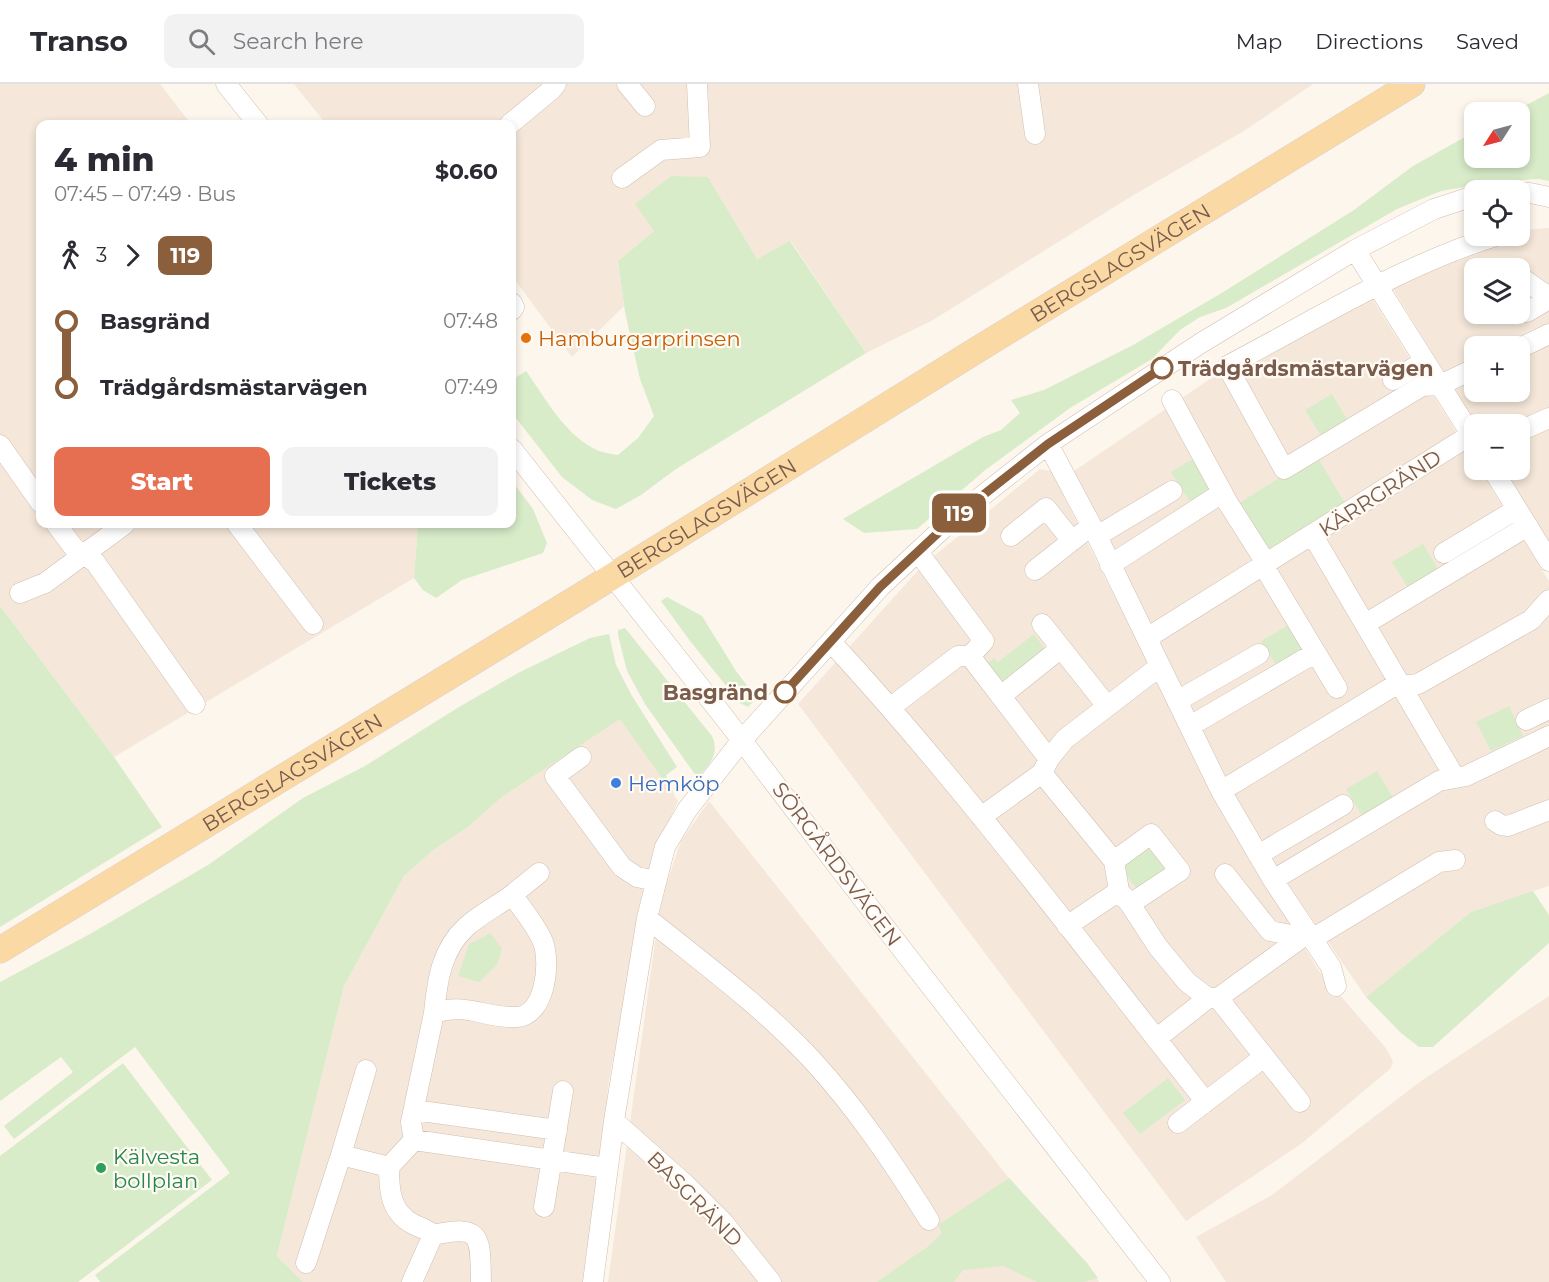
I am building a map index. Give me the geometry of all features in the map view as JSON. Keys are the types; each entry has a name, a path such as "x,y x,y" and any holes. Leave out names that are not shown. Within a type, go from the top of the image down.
{"main road":[{"name":"BERGSLAGSVÄGEN","path":"0,950 612,577 990,341 1412,84"}],"street":[{"path":"226,84 255,120"},
{"path":"515,120 556,84"},
{"path":"627,84 645,106"},
{"path":"622,178 661,150 700,147 697,84"},
{"path":"1028,84 1035,134"},
{"path":"1530,193 1549,197"},
{"path":"593,1282 607,1168 646,918 665,847 687,810 742,740 880,587 954,518 1048,444 1201,343 1355,250 1434,209 1464,199"},
{"path":"1464,246 1378,286 1227,366 1284,469 1422,386 1440,385 1464,374"},
{"name":"KÄRRGRÄND","path":"1355,250 1464,422"},
{"path":"1530,284 1549,298 1530,310"},
{"path":"1530,343 1549,334"},
{"path":"1391,375 1423,356"},
{"path":"1172,400 1222,493 1337,688"},
{"path":"1530,427 1549,418"},
{"name":"KÄRRGRÄND","path":"1454,776 1312,534 1464,441"},
{"path":"1048,444 1147,638 1221,791 1307,936 1331,967 1336,986"},
{"path":"0,445 36,496"},
{"name":"SÖRGÅRDSVÄGEN","path":"516,454 742,740 1160,1282"},
{"path":"1499,480 1546,551"},
{"path":"1035,570 1072,541 1096,536 1130,522 1172,491"},
{"path":"1110,565 1222,493"},
{"path":"1444,553 1515,505"},
{"path":"1011,536 1046,508 1072,541"},
{"path":"1365,624 1528,526"},
{"path":"59,528 74,548 95,562 195,704"},
{"path":"20,593 45,583 120,528"},
{"path":"240,528 313,624"},
{"path":"1147,638 1312,534"},
{"path":"891,707 958,656 970,656 984,641 918,552"},
{"path":"1221,791 1392,687 1418,684 1531,620 1549,600"},
{"path":"1041,624 1107,706"},
{"path":"831,642 891,707 981,817 1206,1102"},
{"path":"1001,696 1061,648"},
{"path":"1183,712 1316,653"},
{"path":"1183,712 1259,654"},
{"path":"970,656 1001,696 1046,766 1114,861 1124,897 1158,947 1187,982 1213,998 1300,1102"},
{"path":"981,817 1046,766 1065,739 1160,666"},
{"path":"1526,720 1549,709"},
{"path":"1273,880 1438,781 1454,776 1466,776 1549,736"},
{"path":"581,757 555,776 622,867 637,877 656,881"},
{"path":"1261,859 1299,838 1343,805"},
{"path":"1495,821 1508,826 1549,810"},
{"path":"1067,926 1180,871 1151,834 1114,861"},
{"path":"1156,1039 1307,936 1439,862 1455,860"},
{"path":"414,1140 411,1122 434,1013 441,964 455,940 466,927 539,873"},
{"path":"1225,874 1270,931 1307,936"},
{"path":"434,1013 448,1008 518,1017 529,1013 540,998 547,968 543,942 512,895"},
{"path":"646,918 740,991 813,1061 894,1164 929,1220"},
{"path":"1178,1123 1264,1057"},
{"path":"306,1263 366,1070"},
{"path":"544,1207 563,1091"},
{"path":"414,1110 557,1130"},
{"name":"BASGRÄND","path":"614,1121 723,1222 771,1282"},
{"path":"414,1140 607,1168"},
{"path":"414,1140 390,1167 391,1198 398,1213 433,1235"},
{"path":"341,1155 390,1167"},
{"path":"433,1235 469,1231 475,1236 478,1242 481,1282"},
{"path":"412,1282 433,1235"}],"shaded area":[{"path":"0,84 160,84 188,120 36,120 36,528 418,528 414,578 114,757 0,606"},
{"path":"294,84 1313,84 1244,131 1132,196 933,320 866,353 791,241 757,259 708,177 654,231 618,261 624,306 572,357 516,281 516,120 323,120"},
{"path":"1549,228 1549,545 1509,480 1530,480 1530,414 1470,414 1390,284 1476,246 1530,246 1530,230"},
{"path":"1370,295 1464,444 1464,480 1486,480 1549,581 1549,886 1471,912 1366,997 1237,810 1071,473 1210,379"},
{"path":"1040,469 1051,471 1238,840 1319,971 1385,1047 1393,1061 1391,1068 1301,1144 1186,1221 798,704 922,566"},
{"path":"621,718 678,801 657,848 644,900 609,1080 585,1282 303,1282 277,1256 344,986 404,876 432,851 468,827 502,797"},
{"path":"709,801 1009,1178 1087,1263 1099,1282 608,1282 661,899 681,841"},
{"path":"1549,996 1549,1282 1226,1282 1196,1237 1272,1195 1421,1081"}],"green space":[{"path":"1549,93 1549,181 1539,179 1464,180 1464,187 1441,191 1397,209 1226,308 1200,317 1180,330 1152,359 1070,408 984,471 917,529 864,533 843,519 983,437 1001,430 1020,413 1011,400 1044,390 1133,345 1220,294 1354,210 1413,166 1464,138 1464,168 1530,168 1530,103"},
{"path":"671,176 708,177 757,259 790,241 866,353 676,469 641,495 616,509 592,500 562,477 516,418 516,377 526,371 549,405 576,437 599,451 618,455 638,438 654,416 640,379 625,312 618,261 654,231 635,204"},
{"path":"1332,394 1348,421 1322,437 1305,410"},
{"path":"1316,455 1345,503 1265,553 1236,505"},
{"path":"1196,457 1216,490 1192,505 1171,472"},
{"path":"516,486 533,509 547,543 543,553 462,580 436,598 423,590 414,578 418,528 516,528"},
{"path":"1423,544 1440,572 1410,591 1392,562"},
{"path":"667,597 702,616 736,671 752,692 755,700 748,707 740,703 690,641 661,601"},
{"path":"0,606 114,757 162,827 0,927"},
{"path":"1292,623 1309,651 1279,670 1261,641"},
{"path":"625,628 712,736 715,748 713,758 698,777 645,704 627,671 618,635 618,630"},
{"path":"609,634 616,665 632,696 677,767 666,775 674,795 620,719 502,797 468,827 432,851 404,876 344,986 277,1256 303,1282 100,1282 95,1275 230,1173 135,1047 14,1139 4,1126 73,1072 61,1057 0,1101 0,982 90,934 208,865 303,798 365,766 518,673 590,638"},
{"path":"1034,634 1045,649 1003,682 988,663 994,658 998,662"},
{"path":"1509,706 1523,736 1491,751 1476,722"},
{"path":"1377,771 1394,799 1363,817 1346,789"},
{"path":"1148,846 1167,869 1139,891 1120,868"},
{"path":"1533,891 1549,915 1549,943 1433,1047 1419,1047 1401,1033 1366,997 1471,912"},
{"path":"491,933 502,949 497,965 479,982 458,976 469,944"},
{"name":"Kälvesta bollplan","path":"123,1063 212,1180 78,1282 0,1282 0,1156"},
{"path":"1168,1078 1185,1100 1140,1134 1123,1113"},
{"path":"1009,1178 1098,1278 1083,1282 1037,1282 1003,1266 963,1270 954,1282 877,1282 930,1245 942,1233 938,1225"}],"bus line":[{"name":"119","path":"785,692 880,587 954,518 1066,431 1162,368"}],"place":[{"name":"Hamburgarprinsen","path":"526,338"},
{"name":"Trädgårdsmästarvägen","path":"1162,368"},
{"name":"Basgränd","path":"785,692"},
{"name":"Hemköp","path":"616,783"},
{"name":"Kälvesta bollplan","path":"101,1168"}]}
